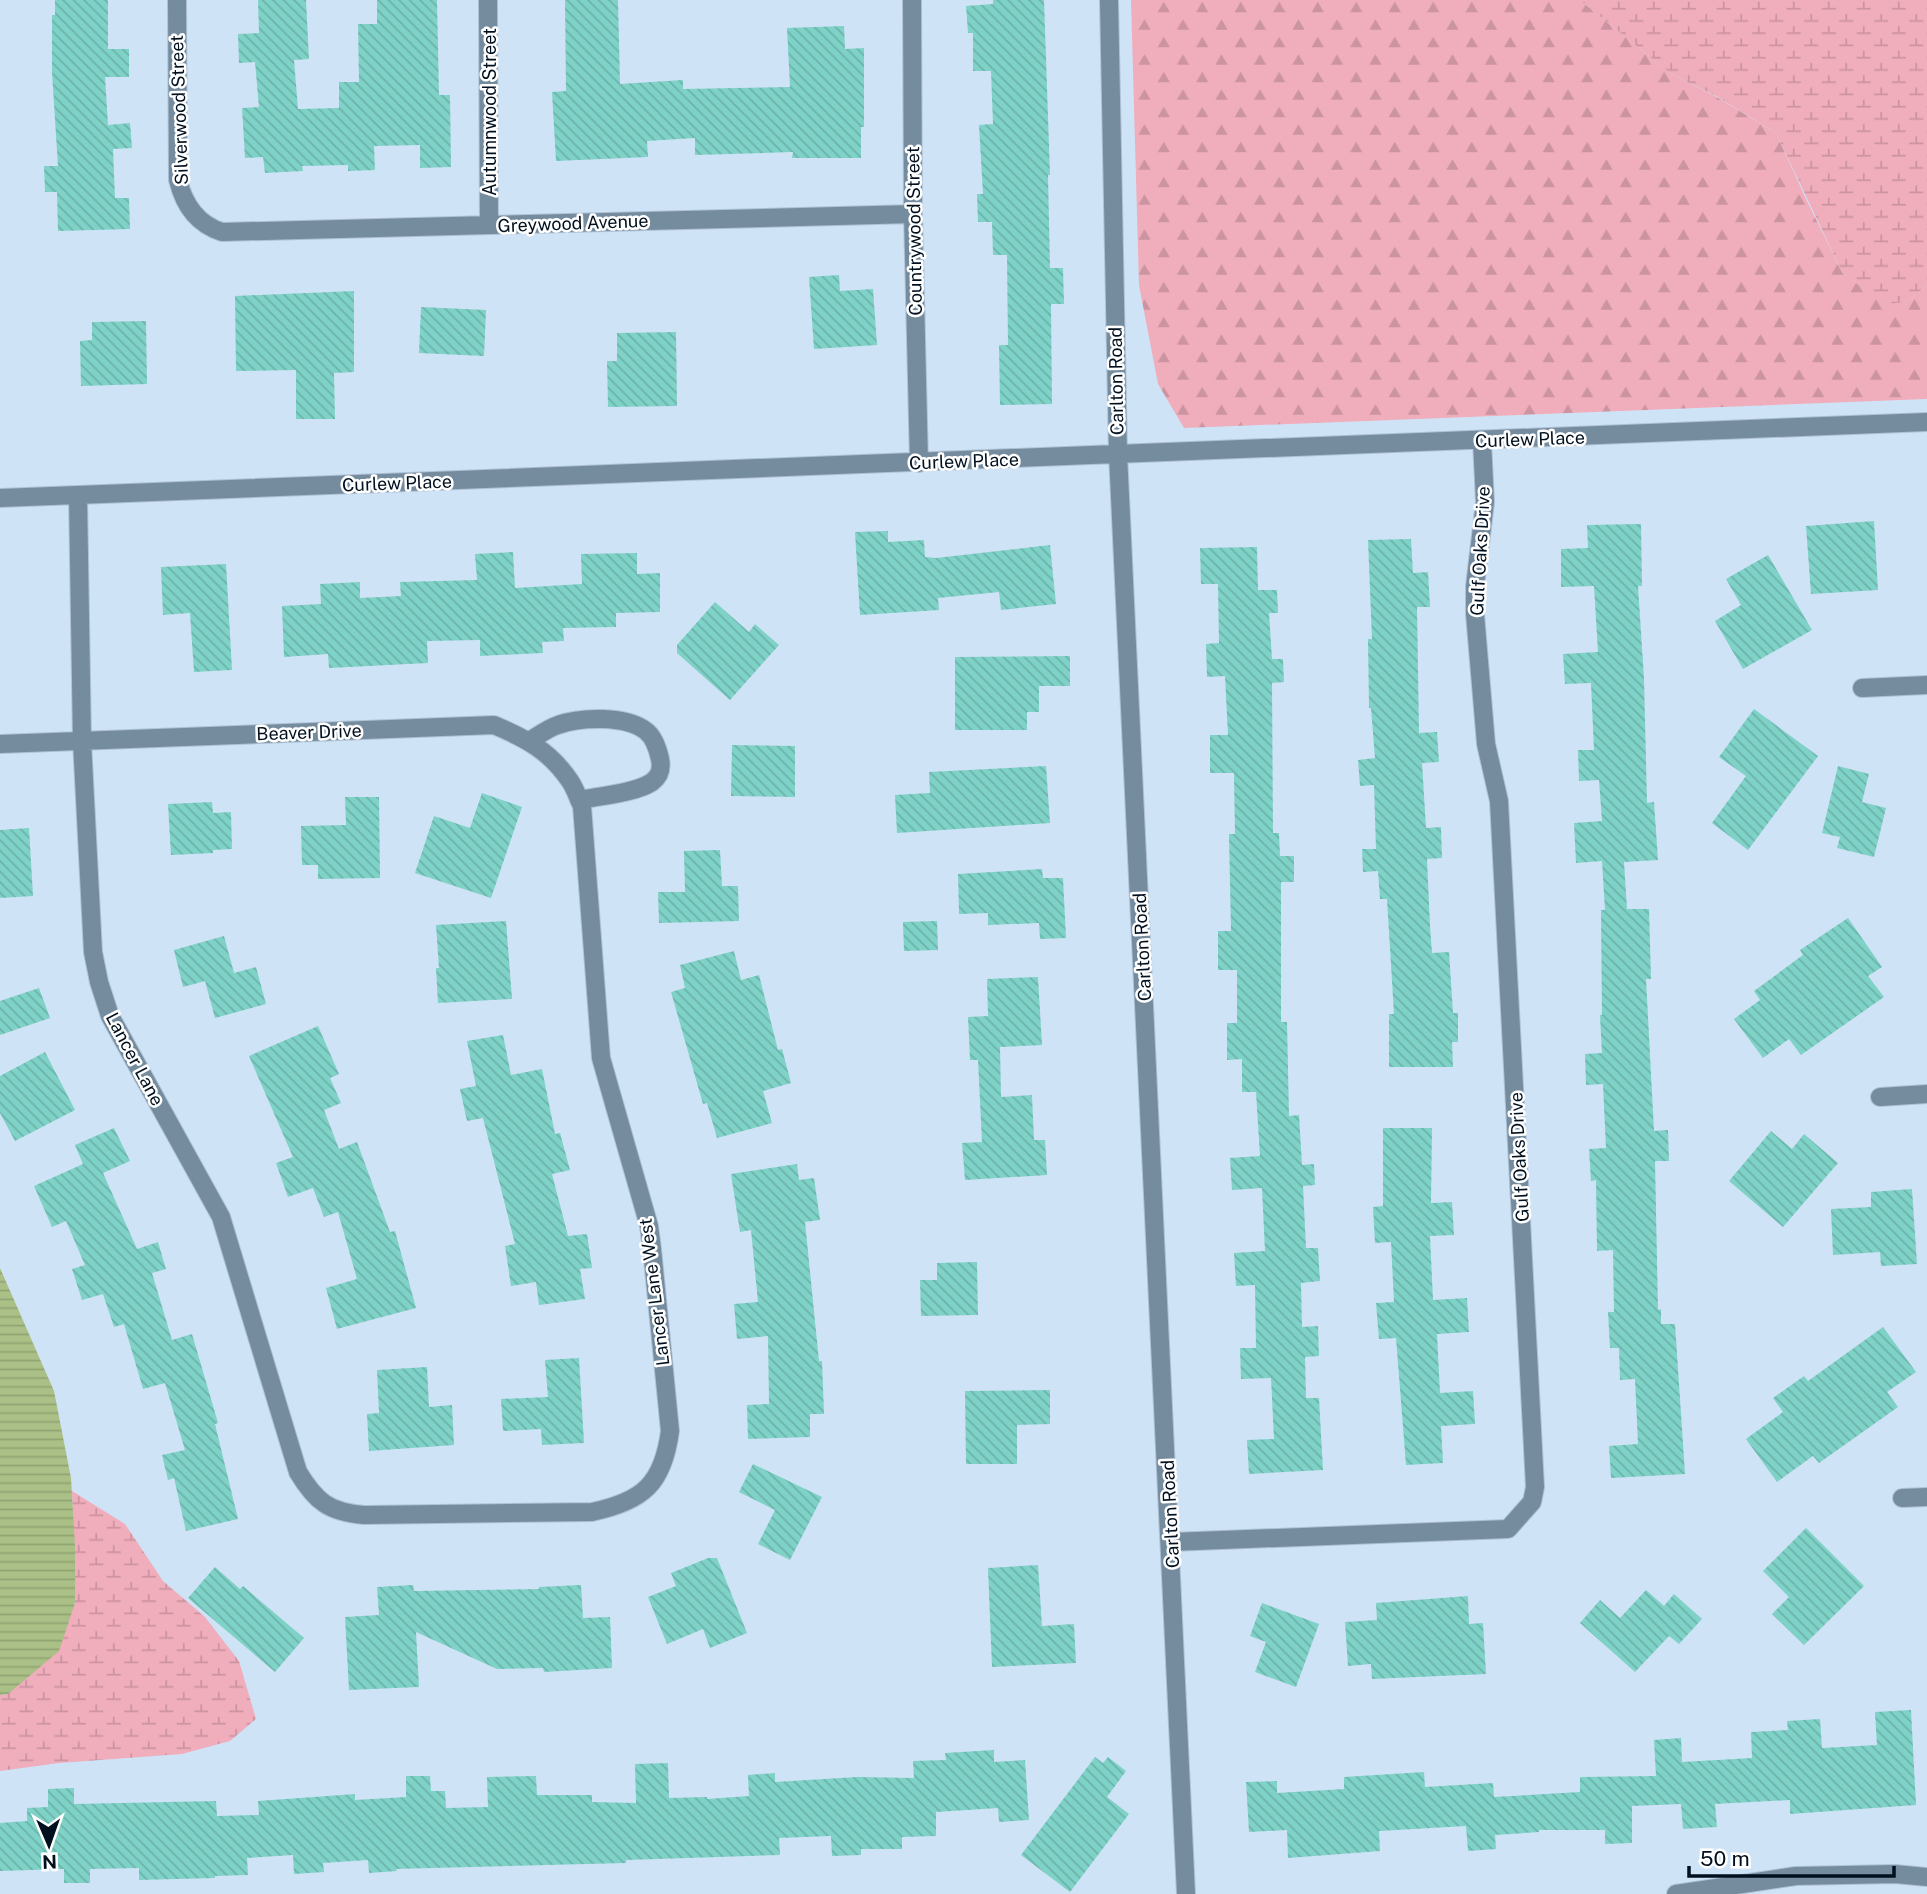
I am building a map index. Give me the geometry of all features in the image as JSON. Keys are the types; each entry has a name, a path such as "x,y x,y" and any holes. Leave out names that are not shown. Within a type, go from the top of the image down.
{"street":[{"name":"Silverwood Street","path":"177,0 180,190 188,207 202,223 213,229 233,233"},
{"name":"Autumnwood Street","path":"488,0 489,225"},
{"name":"Countrywood Street","path":"912,0 913,214 919,463"},
{"name":"Carlton Road","path":"1109,0 1118,454 1186,1894"},
{"name":"Greywood Avenue","path":"233,233 913,214"},
{"name":"Curlew Place","path":"0,498 1927,422"},
{"name":"Gulf Oaks Drive","path":"1171,1542 1508,1529 1532,1502 1535,1473 1499,801 1486,744 1475,614 1475,586 1485,502 1482,441"},
{"name":"Lancer Lane","path":"78,496 82,741 93,952 99,982 110,1016 221,1217 298,1472 310,1492 326,1506 345,1514 364,1515"},
{"path":"1862,688 1927,685"},
{"path":"530,741 555,725 579,719 628,723 647,731 658,748 662,766 659,776 649,785 580,803"},
{"name":"Beaver Drive","path":"0,744 494,725 530,741 570,781 580,803"},
{"name":"Lancer Lane West","path":"364,1515 593,1512 623,1506 642,1494 658,1474 667,1454 670,1431 649,1226 601,1058 580,803"},
{"path":"1880,1097 1927,1094"},
{"path":"1902,1498 1927,1497"},
{"path":"1676,1894 1796,1876 1895,1874 1927,1877"}],"green space":[{"path":"1131,0 1580,0 1671,74 1715,96 1776,133 1842,272 1884,304 1908,301 1927,285 1927,399 1184,428 1158,384 1139,285"},
{"path":"1580,0 1927,0 1927,285 1908,301 1884,305 1842,272 1776,133 1716,96 1671,74"},
{"path":"72,1491 125,1524 163,1581 205,1617 239,1661 256,1719 230,1741 182,1754 59,1763 0,1771 0,1695 8,1694 75,1604"}],"shaded area":[{"path":"0,1268 54,1391 71,1478 75,1603 59,1651 8,1694 0,1695"}],"building":[{"path":"55,0 108,0 108,49 129,49 129,77 105,77 108,125 130,123 132,148 113,149 115,198 129,198 130,229 58,231 57,192 45,192 44,166 58,166 52,72 52,15 55,15"},
{"path":"258,0 306,0 309,59 294,60 298,109 339,108 339,82 359,82 358,24 377,24 377,0 437,0 439,95 450,95 451,167 420,168 420,145 374,146 375,170 348,171 348,165 302,166 303,171 265,173 263,157 245,158 242,108 259,107 255,62 239,63 238,34 259,33"},
{"path":"565,0 618,0 620,84 683,80 683,89 790,87 787,28 844,26 845,49 864,48 864,127 861,127 861,158 792,158 793,152 695,155 695,138 647,141 648,157 556,161 552,92 566,91"},
{"path":"993,0 1044,0 1050,268 1063,268 1064,304 1051,304 1052,404 1000,405 999,345 1008,345 1007,255 993,255 992,222 978,222 977,194 983,194 979,125 993,124 991,71 973,71 973,33 968,33 966,6 993,4"},
{"path":"839,275 840,291 873,289 877,345 814,349 809,277"},
{"path":"354,291 354,372 334,373 335,419 296,419 296,370 236,371 235,296"},
{"path":"421,307 486,310 484,356 419,353"},
{"path":"146,321 147,384 81,386 80,341 92,340 92,322"},
{"path":"676,332 677,406 608,407 607,361 617,361 617,333"},
{"path":"1874,521 1878,590 1811,594 1806,526"},
{"path":"1641,524 1642,586 1638,586 1644,679 1647,803 1654,802 1658,860 1624,862 1627,909 1649,909 1651,979 1646,979 1654,1131 1668,1130 1669,1161 1655,1161 1658,1310 1661,1309 1661,1324 1675,1324 1685,1474 1611,1478 1609,1446 1638,1444 1635,1379 1620,1380 1619,1348 1610,1348 1608,1312 1614,1312 1613,1250 1597,1251 1596,1180 1591,1181 1589,1149 1606,1148 1603,1084 1586,1085 1585,1054 1602,1053 1601,910 1605,910 1602,861 1576,863 1574,823 1602,821 1599,780 1579,781 1578,750 1594,750 1591,683 1565,684 1563,654 1598,652 1594,586 1561,587 1561,549 1588,548 1587,525"},
{"path":"888,531 888,542 924,540 925,557 936,558 1050,545 1056,604 1001,610 999,592 938,598 939,610 860,615 855,532"},
{"path":"1411,539 1413,573 1428,572 1430,607 1417,607 1419,733 1437,732 1439,762 1422,763 1426,828 1441,827 1442,858 1427,859 1430,926 1432,953 1449,952 1453,1013 1458,1013 1458,1042 1452,1042 1453,1067 1389,1067 1389,1014 1394,1014 1387,899 1380,899 1378,871 1363,872 1362,849 1376,849 1374,785 1360,786 1358,760 1375,758 1369,708 1368,639 1372,639 1368,540"},
{"path":"1257,547 1258,590 1277,590 1278,613 1269,613 1272,659 1283,659 1284,682 1272,683 1273,833 1279,833 1280,856 1294,856 1294,882 1281,882 1281,1022 1287,1022 1289,1116 1299,1115 1302,1165 1314,1164 1315,1185 1303,1186 1306,1248 1318,1248 1320,1281 1301,1283 1302,1327 1318,1326 1319,1356 1305,1357 1306,1398 1319,1398 1323,1470 1249,1474 1247,1440 1274,1439 1271,1378 1241,1379 1240,1348 1256,1348 1255,1285 1236,1286 1234,1253 1265,1251 1262,1188 1232,1190 1230,1158 1260,1156 1256,1092 1242,1092 1242,1059 1227,1060 1227,1023 1237,1023 1237,970 1218,970 1218,931 1231,931 1229,834 1235,834 1234,773 1210,773 1210,735 1228,735 1225,676 1207,677 1206,644 1219,643 1218,584 1201,584 1200,548"},
{"path":"513,552 515,588 582,584 581,554 637,553 637,574 660,573 660,612 616,613 616,627 563,628 564,641 542,642 543,653 480,656 480,640 427,641 428,663 329,668 328,654 284,657 282,606 321,604 320,584 360,582 360,598 401,596 400,582 477,580 475,554"},
{"path":"1768,555 1812,630 1743,669 1715,621 1741,605 1726,579"},
{"path":"226,564 232,670 194,672 190,613 163,615 161,567"},
{"path":"715,602 749,632 755,624 779,645 730,700 677,653 677,645"},
{"path":"1070,656 1070,686 1039,686 1039,712 1027,712 1027,730 955,730 955,657"},
{"path":"1754,709 1818,756 1748,850 1712,823 1746,776 1719,757"},
{"path":"732,745 795,746 795,797 731,796"},
{"path":"1046,766 1050,823 897,833 895,795 930,793 929,772"},
{"path":"1838,766 1869,774 1862,802 1886,808 1874,857 1837,848 1840,837 1822,833"},
{"path":"482,793 522,807 491,898 415,873 434,816 470,828"},
{"path":"345,797 379,797 380,878 318,879 318,865 302,865 301,826 346,825"},
{"path":"212,802 213,813 231,812 232,849 213,850 213,853 171,855 168,804"},
{"path":"29,828 33,896 0,898 0,830"},
{"path":"720,850 722,886 738,886 739,921 659,923 658,892 685,892 684,851"},
{"path":"1042,869 1043,878 1063,878 1066,938 1040,939 1039,923 988,925 988,913 959,914 958,874"},
{"path":"1848,918 1882,967 1868,976 1884,997 1801,1055 1789,1039 1763,1058 1734,1019 1760,1000 1754,991 1803,955 1800,950"},
{"path":"506,921 512,999 438,1003 436,925"},
{"path":"937,921 938,950 904,951 903,922"},
{"path":"224,936 234,973 256,967 266,1004 215,1018 205,981 183,987 174,950"},
{"path":"734,951 741,980 759,975 778,1050 782,1049 791,1083 763,1091 772,1123 717,1138 707,1103 703,1104 671,992 685,988 680,965"},
{"path":"1038,977 1042,1045 1000,1047 1001,1097 1032,1095 1034,1140 1045,1140 1047,1175 965,1180 962,1143 982,1142 978,1060 970,1060 968,1017 988,1016 987,979"},
{"path":"39,988 50,1018 0,1035 0,1001"},
{"path":"318,1026 339,1074 330,1078 341,1103 324,1110 339,1149 357,1142 390,1232 395,1231 416,1308 337,1329 326,1288 357,1279 338,1212 324,1217 313,1188 288,1197 276,1163 293,1157 249,1056"},
{"path":"503,1035 511,1075 542,1069 555,1134 560,1133 570,1170 552,1174 568,1236 587,1234 592,1268 580,1269 585,1299 539,1305 536,1282 511,1286 505,1246 515,1244 483,1118 467,1121 460,1089 476,1086 467,1041"},
{"path":"45,1052 75,1110 15,1141 0,1113 0,1076"},
{"path":"114,1128 130,1161 103,1173 137,1249 158,1242 166,1269 152,1273 172,1340 192,1334 218,1423 215,1424 238,1519 186,1531 174,1478 168,1480 162,1455 185,1450 165,1383 143,1389 124,1324 114,1327 103,1294 82,1300 72,1269 85,1265 66,1221 52,1227 34,1186 83,1164 75,1145"},
{"path":"1383,1128 1432,1128 1431,1203 1452,1202 1454,1235 1430,1236 1433,1300 1467,1298 1469,1332 1437,1334 1440,1393 1473,1391 1475,1424 1441,1426 1443,1463 1406,1465 1396,1338 1379,1339 1376,1303 1394,1302 1391,1242 1375,1243 1373,1207 1383,1206"},
{"path":"1771,1131 1792,1149 1804,1134 1838,1163 1783,1227 1729,1181"},
{"path":"797,1164 799,1180 814,1178 820,1220 805,1222 819,1361 822,1361 824,1414 810,1414 810,1437 748,1439 747,1405 769,1404 768,1336 737,1339 734,1304 758,1302 751,1230 740,1232 731,1174"},
{"path":"1912,1189 1917,1264 1881,1266 1880,1252 1833,1255 1831,1209 1871,1207 1871,1192"},
{"path":"977,1262 978,1315 921,1316 920,1280 937,1280 937,1263"},
{"path":"1883,1327 1916,1372 1887,1392 1898,1407 1819,1463 1813,1456 1777,1482 1746,1439 1783,1412 1773,1398 1804,1376 1808,1381"},
{"path":"579,1358 584,1443 542,1445 541,1429 503,1431 501,1399 548,1397 545,1360"},
{"path":"427,1367 429,1407 452,1405 454,1445 369,1451 367,1414 379,1413 377,1370"},
{"path":"1050,1390 1050,1424 1017,1425 1017,1464 966,1464 965,1391"},
{"path":"753,1464 822,1497 790,1560 758,1544 775,1510 739,1492"},
{"path":"1806,1528 1864,1586 1804,1645 1772,1614 1789,1597 1763,1571"},
{"path":"708,1558 717,1558 747,1633 710,1648 703,1629 667,1644 648,1597 676,1586 671,1573"},
{"path":"1038,1565 1042,1626 1074,1624 1076,1663 992,1667 988,1568"},
{"path":"215,1567 240,1589 243,1586 304,1638 275,1672 188,1598"},
{"path":"413,1585 414,1591 539,1589 581,1585 583,1618 610,1617 612,1668 544,1672 543,1668 497,1669 416,1632 419,1687 349,1690 345,1617 379,1615 377,1587"},
{"path":"1646,1590 1664,1606 1674,1594 1702,1619 1679,1644 1669,1636 1635,1672 1580,1623 1600,1600 1620,1618"},
{"path":"1468,1596 1469,1624 1483,1623 1486,1674 1372,1679 1371,1664 1348,1666 1345,1622 1377,1620 1376,1603"},
{"path":"1262,1603 1319,1624 1296,1687 1255,1672 1266,1642 1250,1636"},
{"path":"1911,1710 1916,1805 1790,1814 1790,1800 1715,1804 1717,1827 1683,1829 1681,1804 1632,1806 1632,1843 1605,1844 1605,1830 1539,1830 1495,1835 1496,1849 1468,1851 1466,1826 1379,1831 1380,1851 1288,1858 1287,1830 1249,1832 1246,1782 1277,1781 1277,1793 1344,1789 1344,1777 1424,1772 1425,1787 1493,1783 1494,1797 1580,1792 1580,1777 1656,1776 1654,1740 1681,1738 1682,1762 1752,1758 1751,1732 1788,1730 1787,1721 1820,1719 1822,1748 1877,1745 1875,1712"},
{"path":"994,1750 994,1762 1025,1760 1029,1820 999,1822 998,1808 936,1812 936,1836 902,1837 902,1849 861,1849 861,1855 832,1856 831,1836 779,1838 780,1855 626,1860 626,1863 396,1869 397,1871 369,1873 368,1860 323,1863 324,1872 294,1874 293,1855 247,1858 248,1875 215,1878 139,1880 139,1868 90,1869 90,1883 64,1883 64,1869 0,1871 0,1823 27,1821 27,1808 48,1807 48,1789 74,1788 74,1804 216,1801 217,1816 259,1815 258,1801 355,1794 355,1800 406,1797 406,1776 430,1776 431,1791 445,1791 446,1808 488,1807 487,1777 536,1776 537,1795 592,1795 592,1802 636,1803 635,1764 668,1763 669,1798 707,1799 749,1796 748,1775 775,1773 775,1782 857,1777 914,1778 913,1761 946,1760 945,1753"},
{"path":"1095,1757 1103,1763 1108,1757 1126,1771 1107,1797 1129,1814 1070,1892 1021,1855"}]}
